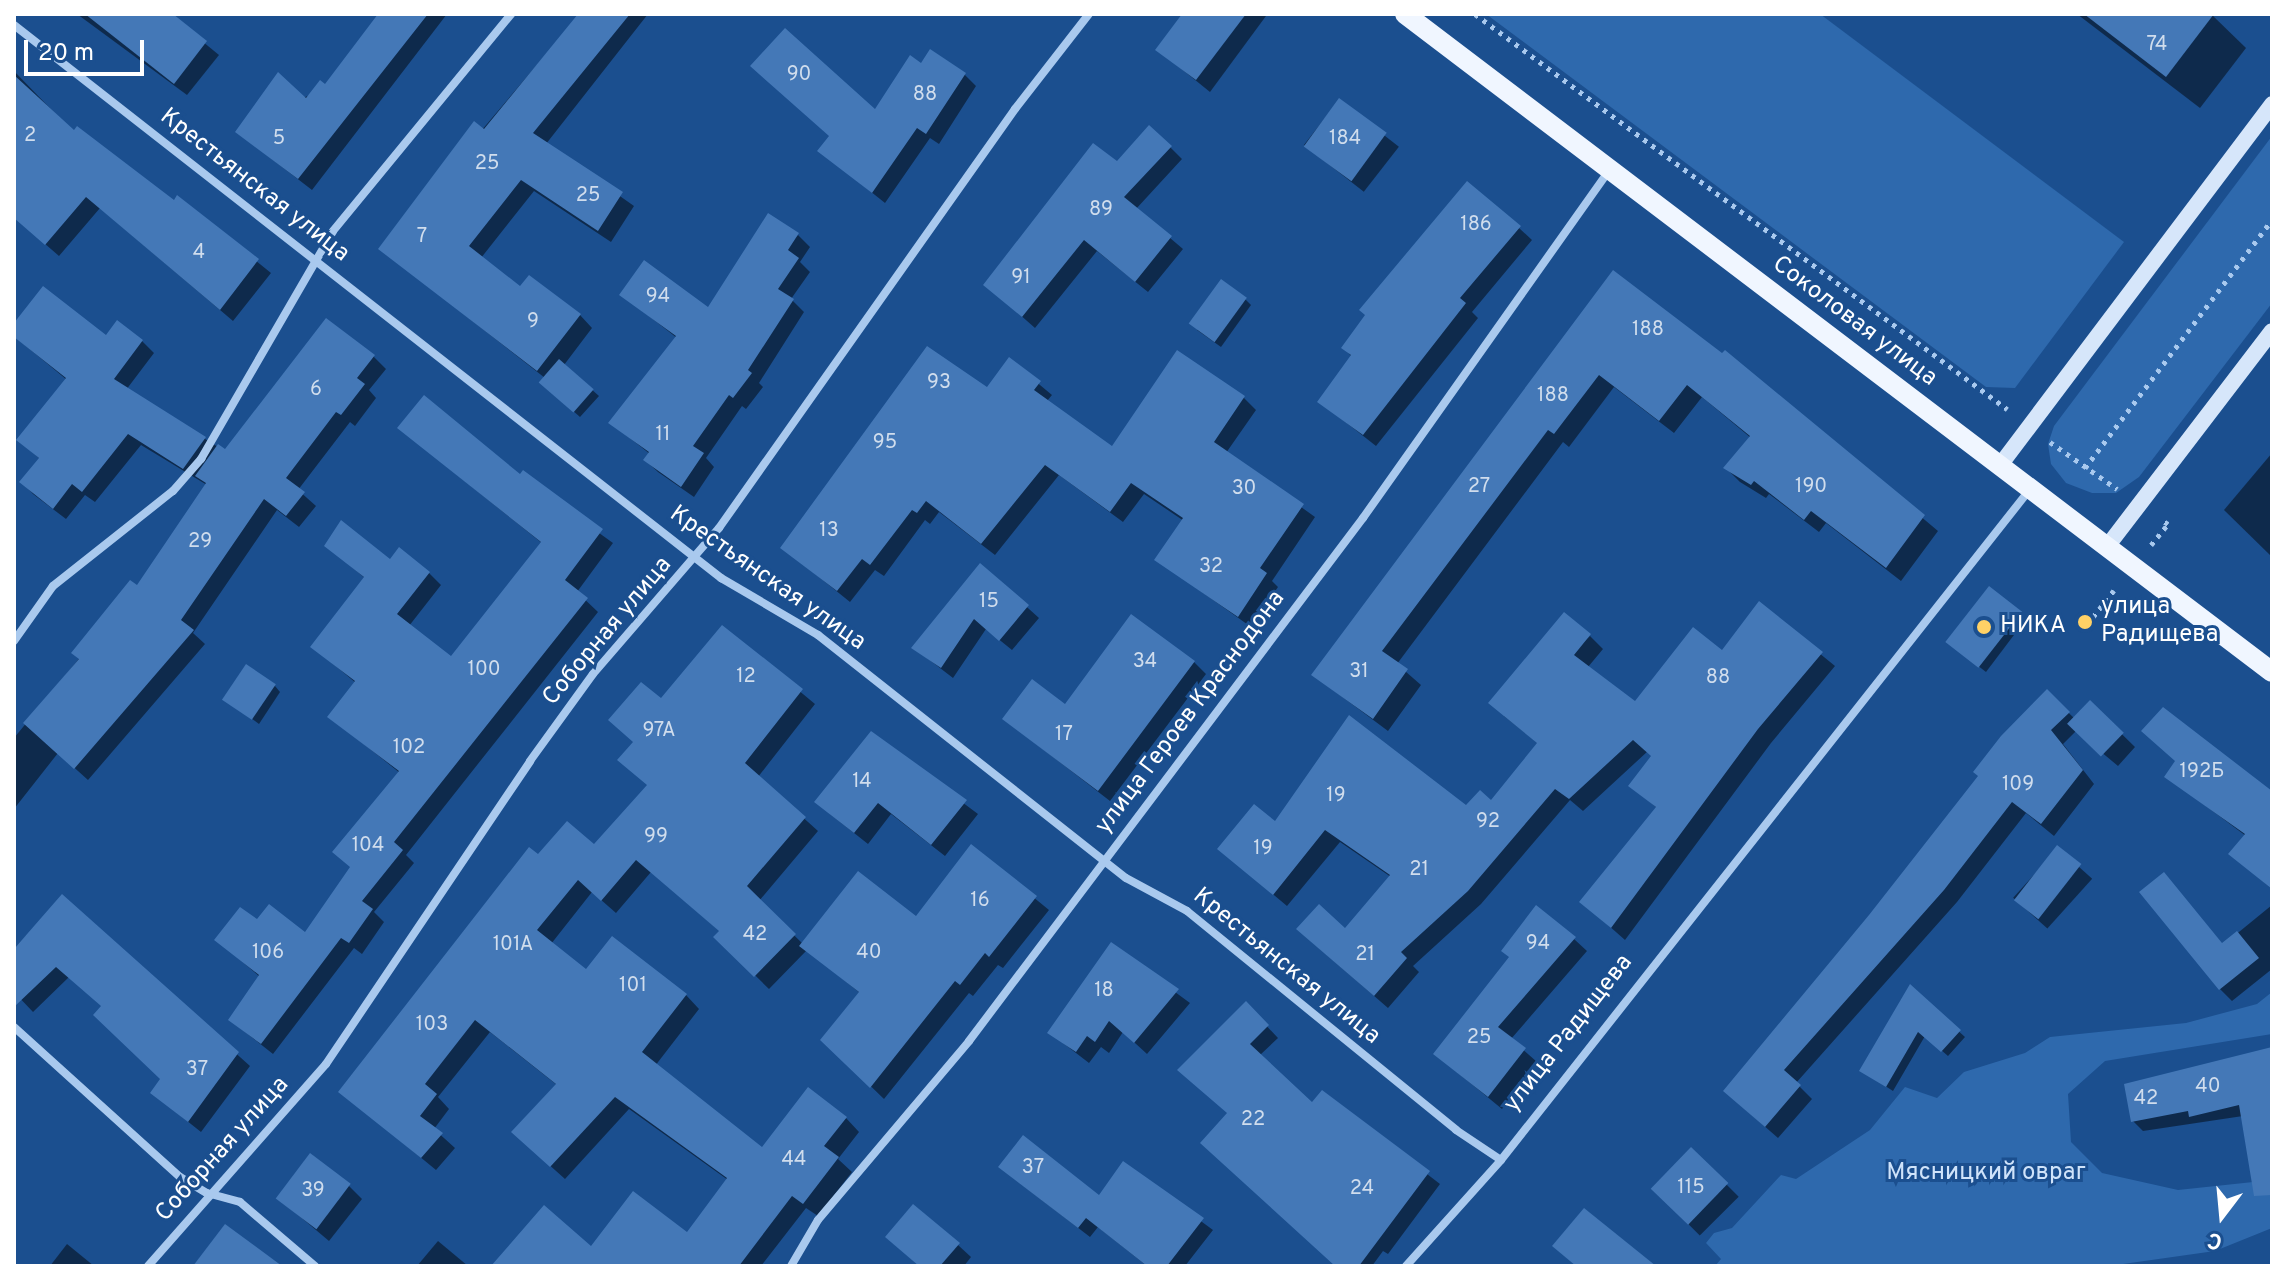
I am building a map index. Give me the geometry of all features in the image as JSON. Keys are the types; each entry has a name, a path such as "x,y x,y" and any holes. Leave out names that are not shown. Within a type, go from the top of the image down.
{"main road":[{"name":"Соколовая улица","path":"1405,14 1608,172 2001,464 2106,548 2272,672"}],"street":[{"path":"14,641 53,586 173,491 201,459 313,260 511,14"},
{"name":"Соборная улица","path":"148,1266 207,1193 229,1176 326,1064 530,761 593,674 696,556 1015,109 1089,14"},
{"name":"Крестьянская улица","path":"14,25 721,578 818,635 1104,860 1187,911 1456,1130 1501,1160"},
{"path":"2001,464 2272,104"},
{"name":"улица Героев Краснодона","path":"791,1266 818,1220 969,1041 1363,518 1608,172"},
{"path":"2106,548 2272,331"},
{"name":"улица Радищева","path":"1406,1266 1501,1160 2031,487"},
{"path":"14,1027 180,1177 207,1193 240,1202 315,1266"}],"path":[{"path":"1475,14 2085,468 2168,524"},
{"path":"2085,468 2272,220"}],"green space":[{"path":"1486,14 1820,14 2124,242 2015,388 1986,387"},
{"path":"2272,136 2272,303 2139,477 2116,493 2092,493 2066,483 2051,464 2048,444 2054,426"},
{"name":"Мясницкий овраг","path":"2272,992 2272,1034 2105,1061 2068,1094 2071,1142 2102,1173 2178,1190 2272,1180 2272,1228 2215,1251 2109,1266 1715,1266 1721,1259 1706,1243 1714,1233 1732,1228 1781,1175 1796,1179 1870,1130 1905,1087 1937,1098 1964,1072 2025,1053 2050,1037 2186,1023 2257,1004"}],"building":[{"path":"85,14 173,14 207,41 174,84"},
{"path":"378,14 428,14 298,179 235,132 278,72 306,98 320,80 325,84"},
{"path":"578,14 630,14 533,133 623,192 598,231 521,180 469,246 520,286 529,275 581,314 537,371 378,249 474,121 484,129"},
{"path":"1182,14 1246,14 1196,80 1155,50"},
{"path":"2084,14 2214,14 2166,77"},
{"path":"785,28 875,109 910,55 921,63 930,49 966,73 926,134 917,128 872,193 817,151 829,136 750,66"},
{"path":"14,75 74,130 77,126 174,200 177,195 259,259 220,310 86,197 45,245 14,218"},
{"path":"1339,98 1387,133 1351,181 1304,147"},
{"path":"1149,125 1172,146 1124,197 1172,236 1135,282 1084,240 1022,317 983,285 1093,143 1117,161"},
{"path":"1467,181 1521,226 1460,298 1466,303 1363,435 1317,402 1351,355 1341,348 1365,315 1359,310"},
{"path":"768,213 799,233 788,250 799,258 778,289 794,299 748,370 752,373 733,398 729,395 693,446 704,453 681,487 643,460 649,452 608,423 676,336 619,295 644,260 708,307"},
{"path":"1613,270 1722,353 1725,350 1925,515 1886,568 1811,511 1804,520 1754,481 1751,485 1723,468 1750,436 1687,385 1659,421 1599,375 1554,434 1548,430 1382,651 1408,669 1373,719 1311,675"},
{"path":"1221,279 1247,298 1215,342 1189,323"},
{"path":"43,286 106,335 117,320 143,340 114,379 206,437 183,469 128,434 82,492 72,484 53,509 19,482 39,458 16,440 66,378 14,337 14,323"},
{"path":"326,318 375,355 357,378 365,384 341,415 336,412 286,478 305,492 286,516 264,499 181,620 194,630 74,769 23,723 79,659 71,653 130,580 137,585 206,483 195,476 218,444 225,449"},
{"path":"927,346 987,387 1009,357 1041,381 1034,390 1112,446 1177,350 1245,396 1214,442 1304,504 1260,568 1267,573 1238,617 1154,560 1183,518 1131,483 1110,512 1045,465 981,544 926,501 917,513 912,510 870,565 862,559 837,591 780,548"},
{"path":"559,359 594,389 573,413 539,382"},
{"path":"424,395 520,474 523,470 603,529 565,580 588,598 394,842 403,850 362,901 373,909 349,943 341,938 261,1044 228,1020 259,975 214,940 240,907 257,919 269,904 305,932 350,867 332,852 399,771 327,717 355,681 310,647 364,577 324,546 341,520 390,559 399,547 430,572 397,614 451,656 541,542 397,428"},
{"path":"980,563 1029,605 999,641 974,619 941,668 911,648"},
{"name":"НИКА","path":"1989,586 2022,612 1978,668 1945,642"},
{"path":"1759,601 1823,652 1758,729 1611,928 1579,902 1656,807 1628,786 1651,756 1633,740 1569,799 1555,789 1468,891 1401,952 1407,958 1374,996 1296,929 1319,904 1345,928 1390,875 1325,830 1273,895 1217,849 1254,804 1275,821 1349,715 1466,805 1480,790 1491,800 1537,743 1488,703 1564,612 1591,634 1574,655 1635,701 1693,627 1722,650"},
{"path":"1131,614 1195,661 1098,791 1002,719 1032,679 1065,704"},
{"path":"722,625 803,689 745,763 806,817 747,886 796,934 754,977 713,937 719,931 636,860 601,901 578,880 537,930 586,969 612,936 687,994 642,1052 762,1147 808,1087 847,1117 824,1146 839,1157 803,1204 792,1196 739,1266 491,1266 544,1205 591,1246 633,1191 687,1232 727,1178 615,1097 550,1167 511,1132 556,1084 475,1020 425,1084 437,1094 420,1116 443,1133 421,1158 338,1092 529,847 538,854 567,821 594,844 647,785 617,760 633,742 608,720 641,682 661,698"},
{"path":"246,664 276,684 252,720 222,700"},
{"path":"2047,689 2070,712 2051,730 2083,770 2041,824 2012,802 1944,890 1784,1070 1801,1085 1765,1127 1723,1091 1869,915 1978,776 1973,772 2001,736"},
{"path":"2090,700 2124,733 2101,756 2067,724"},
{"path":"2163,707 2272,791 2272,889 2228,854 2245,834 2164,777 2175,761 2141,731"},
{"path":"871,731 967,800 931,845 878,803 854,833 814,802"},
{"path":"971,844 1037,896 989,957 985,953 960,985 955,981 870,1088 820,1040 859,992 799,946 858,871 916,916"},
{"path":"2057,845 2081,864 2038,919 2014,900"},
{"path":"2164,872 2222,943 2237,931 2259,958 2219,990 2139,892"},
{"path":"62,894 239,1052 188,1122 150,1093 160,1079 93,1015 101,1006 56,967 14,1007 14,949"},
{"path":"1536,905 1576,937 1498,1027 1526,1048 1488,1097 1433,1054 1509,957 1501,951"},
{"path":"1111,942 1179,989 1134,1043 1109,1021 1095,1042 1087,1036 1076,1052 1047,1033"},
{"path":"1910,984 1961,1030 1941,1052 1918,1032 1886,1087 1859,1071"},
{"path":"1246,1001 1269,1025 1250,1044 1312,1102 1322,1090 1430,1171 1359,1266 1335,1266 1200,1143 1227,1113 1177,1070"},
{"path":"2272,1047 2272,1195 2254,1196 2239,1105 2189,1117 2188,1111 2131,1122 2124,1084"},
{"path":"1023,1135 1099,1195 1123,1161 1204,1218 1167,1266 1147,1266 1086,1218 1078,1228 998,1167"},
{"path":"1691,1147 1728,1183 1688,1225 1651,1189"},
{"path":"310,1153 351,1184 316,1229 276,1199"},
{"path":"913,1204 960,1243 940,1266 919,1266 885,1237"},
{"path":"1584,1208 1656,1266 1576,1266 1552,1246"},
{"path":"225,1224 282,1266 193,1266"}],"place":[{"name":"улица Радищева","path":"2085,622"},
{"name":"НИКА","path":"1984,627"}]}
